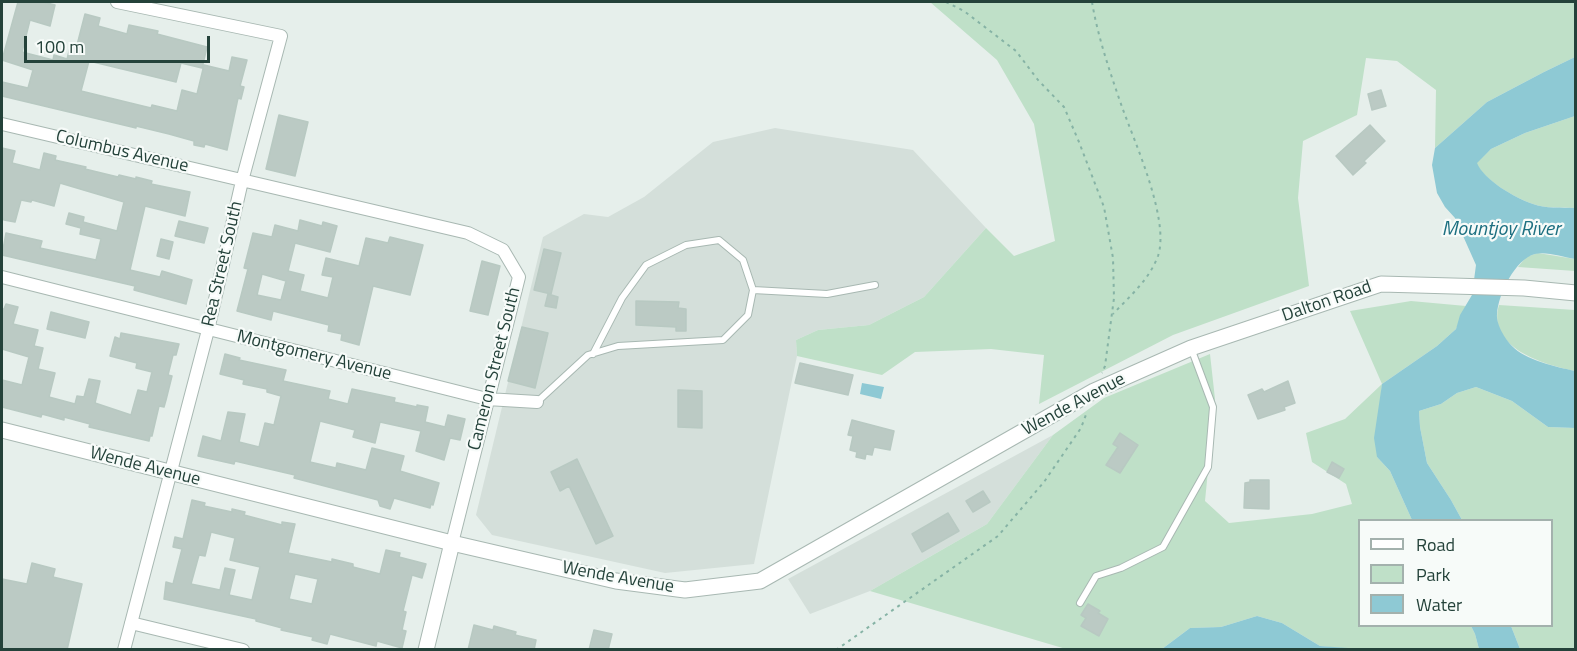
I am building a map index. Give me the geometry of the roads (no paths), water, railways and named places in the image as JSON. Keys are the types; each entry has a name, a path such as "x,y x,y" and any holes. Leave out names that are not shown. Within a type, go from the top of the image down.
{"street":[{"name":"Rea Street South","path":"120,2 281,36 242,181 208,330 124,650"},
{"name":"Columbus Avenue","path":"2,124 242,181"},
{"name":"Cameron Street South","path":"242,181 468,233 503,249 519,277 426,650"},
{"name":"Montgomery Avenue","path":"2,277 487,399 537,402"},
{"name":"Dalton Road","path":"1191,348 1381,284 1524,288 1575,293"},
{"name":"Wende Avenue","path":"2,430 452,543 616,580 685,590 760,581 1094,391 1191,348"},
{"path":"131,623 243,650"}],"lane":[{"path":"537,402 588,355 593,354 618,346 723,340 748,315 753,290 743,260 719,240 686,245 646,265 622,298 593,354"},
{"path":"753,290 827,294 875,285"},
{"path":"1080,603 1096,576 1121,568 1163,547 1208,467 1213,407 1191,348"}],"water":[{"name":"Mountjoy River","path":"1575,57 1575,116 1525,133 1491,149 1477,163 1493,182 1526,201 1543,207 1575,208 1575,259 1544,253 1528,257 1514,270 1504,288 1497,314 1504,335 1518,351 1542,362 1575,371 1575,428 1548,427 1512,401 1476,387 1457,393 1441,404 1419,411 1427,463 1461,519 1412,519 1390,471 1377,457 1374,438 1382,384 1437,346 1456,329 1460,315 1472,295 1476,265 1455,218 1437,193 1432,165 1435,148 1487,102"},
{"path":"862,383 884,387 881,399 860,394"},
{"path":"1257,616 1282,623 1320,646 1362,649 1162,649 1190,628 1221,627"},
{"path":"1472,627 1511,627 1520,649 1479,649"}]}
